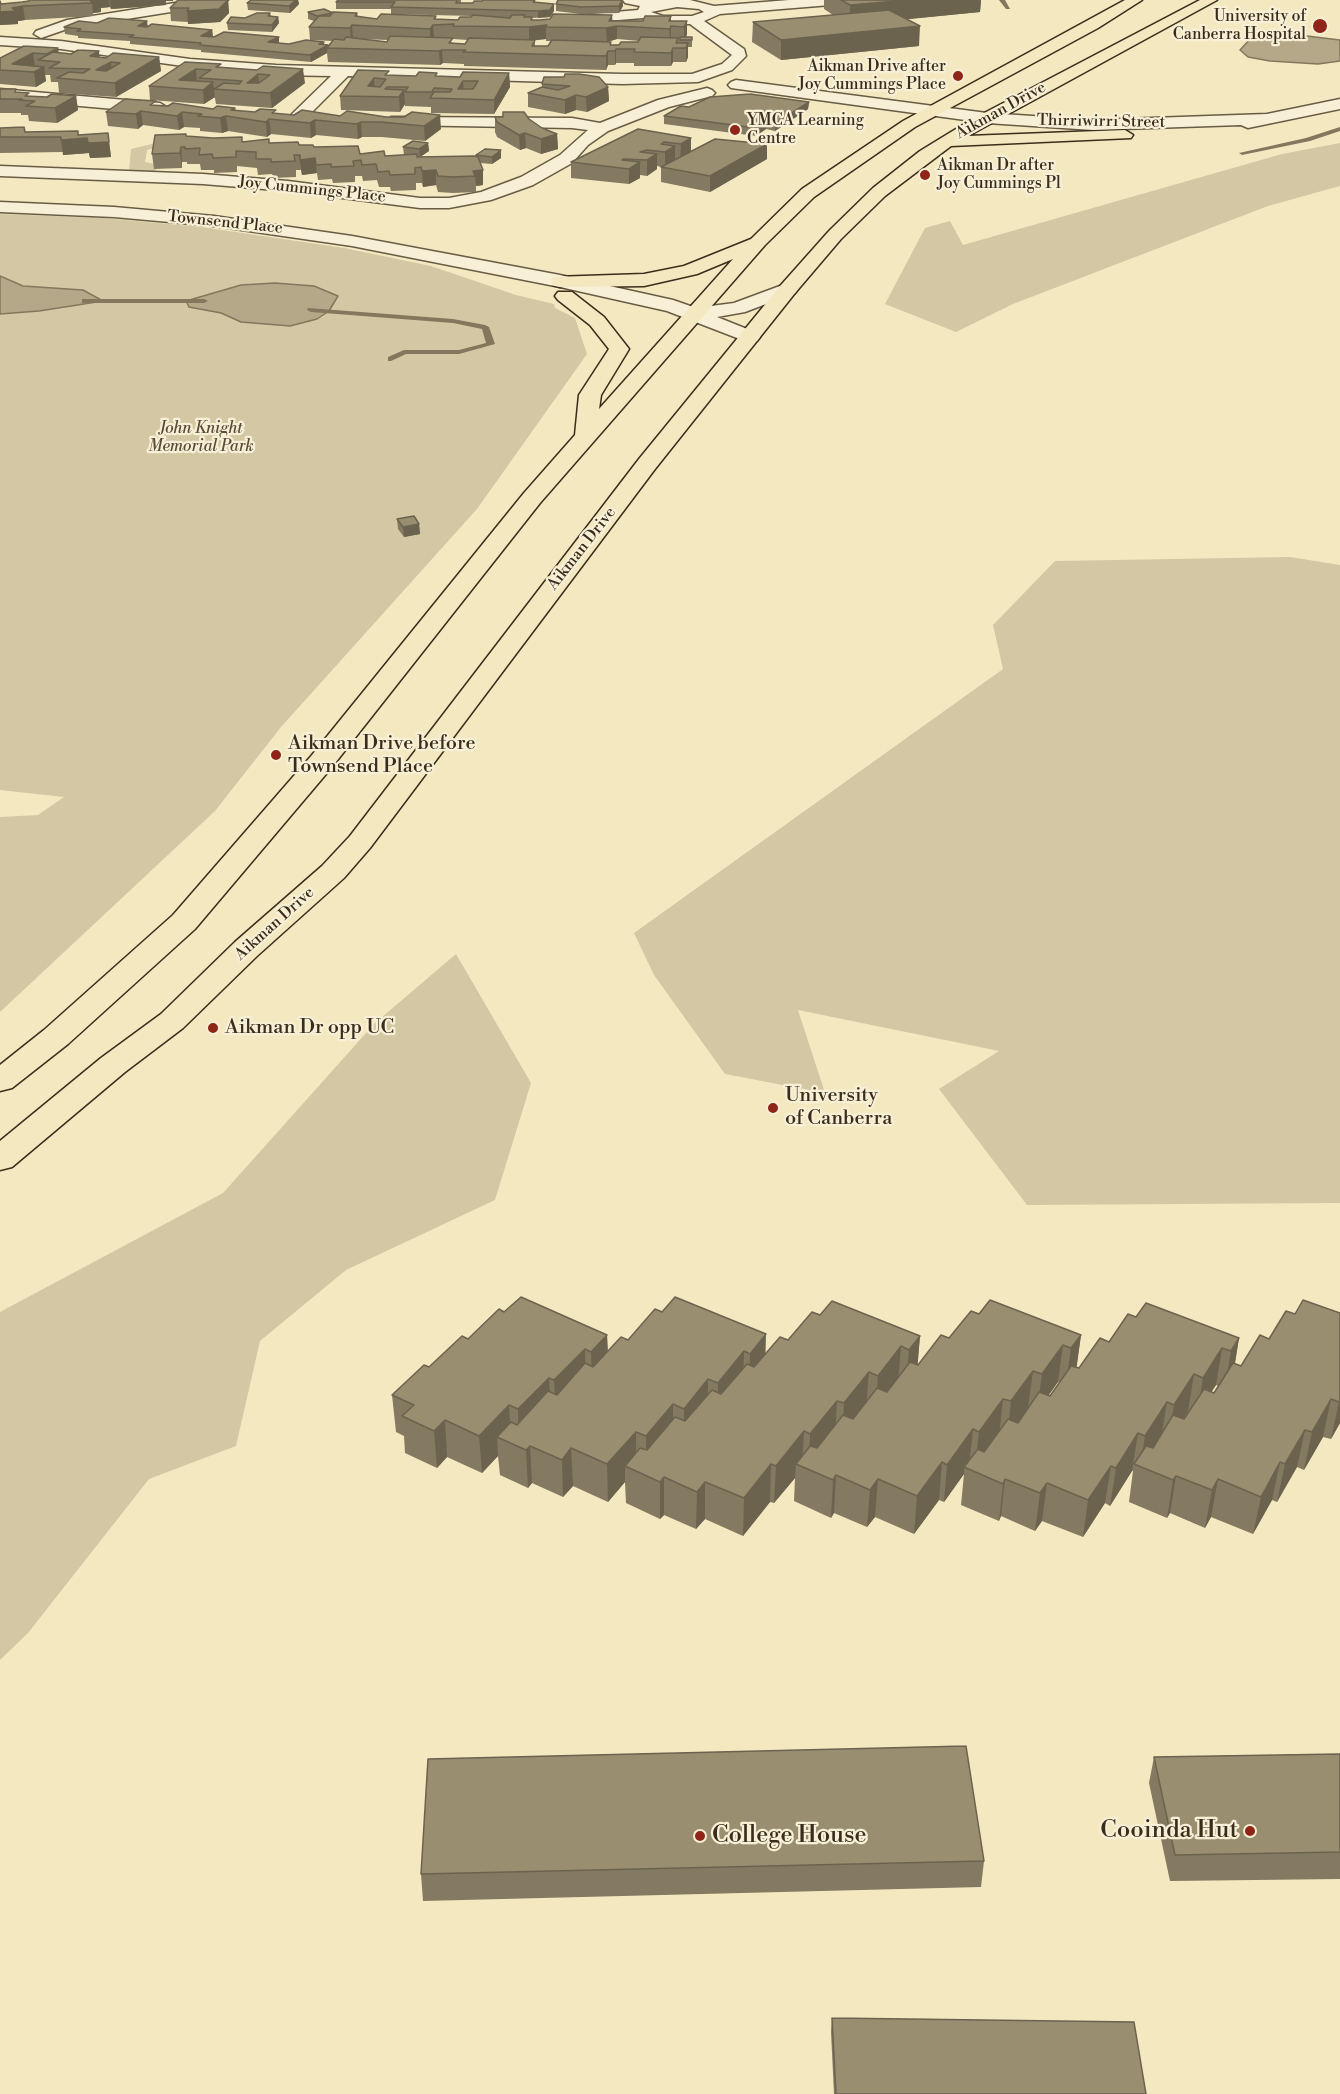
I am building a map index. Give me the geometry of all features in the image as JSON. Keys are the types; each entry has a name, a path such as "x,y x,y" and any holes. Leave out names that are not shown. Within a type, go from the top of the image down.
{"main road":[{"name":"Aikman Drive","path":"0,1081 56,1037 184,922 322,761 532,498 759,241 808,193 929,113 1135,0"},
{"name":"Aikman Drive","path":"0,1159 113,1065 172,1021 246,949 333,872 360,842 562,574 788,289 835,236 879,192 944,143 981,121 1210,0"},
{"path":"1042,88 1041,114 1045,120 1054,123"},
{"path":"944,143 998,138 1125,135"},
{"path":"562,289 644,280 690,270 759,241"},
{"path":"562,289 597,321 619,349 590,395 586,439"}],"street":[{"name":"Joy Cummings Place","path":"0,55 67,24 221,0"},
{"path":"630,0 650,10 662,20 693,20 710,16 713,13 712,10"},
{"path":"553,22 689,3 712,10 843,0"},
{"path":"693,20 740,52 729,80"},
{"name":"Joy Cummings Place","path":"0,41 25,42 190,63 344,72 622,79 686,83 729,80 790,93 981,121"},
{"path":"321,118 292,116 344,72"},
{"name":"Joy Cummings Place","path":"0,171 125,174 206,179 442,204 485,196 538,176 566,159 602,128 664,103 707,93 729,80"},
{"name":"Joy Cummings Place","path":"686,83 707,93"},
{"name":"Joy Cummings Place","path":"664,103 686,83"},
{"path":"0,94 180,110"},
{"name":"Thirriwirri Street","path":"981,121 1027,131 1125,135 1211,131 1340,104"},
{"name":"Thirriwirri Street","path":"981,121 1120,125 1268,119"},
{"name":"Joy Cummings Place","path":"378,120 565,123 602,128"},
{"name":"Townsend Place","path":"0,207 114,212 214,221 317,235 447,261 562,289 649,315 696,314 738,308 788,289"},
{"name":"Townsend Place","path":"696,314 750,337"}],"green space":[{"path":"164,141 173,143 147,150 145,162 155,164 156,172 129,171 131,149"},
{"path":"1340,143 1340,186 1268,206 1013,304 956,332 885,304 925,228 950,221 963,245 1282,154"},
{"name":"John Knight Memorial Park","path":"0,214 103,218 202,227 344,248 431,266 516,295 554,304 555,308 575,318 587,354 477,509 281,727 215,811 0,1012 0,817 38,815 64,797 0,790"},
{"path":"1290,557 1340,565 1340,1203 1027,1205 939,1089 999,1051 798,1010 825,1093 725,1074 654,975 634,933 1003,669 993,625 1055,561"},
{"path":"456,954 531,1083 495,1200 346,1270 260,1341 236,1446 149,1479 28,1633 0,1660 0,1312 223,1193 375,1023"}],"shaded area":[{"path":"1282,33 1340,40 1340,61 1318,64 1270,61 1248,57 1240,50 1252,37"},
{"path":"0,276 23,286 83,290 103,301 39,311 0,314"},
{"path":"275,283 314,286 338,296 329,311 317,319 290,326 241,322 221,313 189,307 186,301 241,285"}],"building":[{"path":"29,0 90,0 92,3 23,6 12,8 16,11 0,12 0,1 1,4"},
{"path":"178,0 228,0 219,9 187,11 189,8 170,8"},
{"path":"251,0 296,0 289,6 247,3"},
{"path":"338,0 457,0 456,3 473,3 483,0 535,0 533,2 554,4 550,10 538,11 391,7 395,2 336,2"},
{"path":"558,0 622,0 619,6 581,7 556,4"},
{"path":"841,0 909,0 850,5"},
{"path":"324,9 333,13 317,16 308,12"},
{"path":"889,10 920,26 781,40 753,22"},
{"path":"333,12 357,13 355,16 377,19 381,14 436,16 434,19 458,20 460,17 473,15 510,18 512,15 525,15 524,17 532,17 531,20 540,20 550,19 553,14 612,15 609,21 643,21 645,16 671,16 669,21 687,21 684,27 671,26 670,29 617,26 606,28 546,27 547,25 529,27 453,26 454,24 433,25 430,29 352,25 350,28 309,27 319,16 330,16"},
{"path":"257,13 270,13 268,16 278,17 272,25 227,23 231,17 245,18"},
{"path":"109,18 147,21 138,26 147,27 152,24 212,30 201,36 214,37 224,32 279,37 268,42 289,44 306,40 324,42 319,44 328,45 310,55 129,37 134,35 77,31 81,29 64,27 79,21 97,23"},
{"path":"390,36 453,38 449,43 465,44 469,38 535,40 532,46 548,46 552,40 611,42 610,45 619,45 621,42 638,42 641,37 678,38 676,43 688,43 686,48 673,48 671,53 616,49 608,51 606,56 463,52 466,50 327,48 334,39 344,40 346,37 387,42"},
{"path":"680,37 692,37 692,40 680,40"},
{"path":"24,46 58,48 47,54 33,53 12,64 44,67 34,72 0,70 0,58"},
{"path":"78,50 99,51 90,56 106,58 113,53 159,57 115,83 57,78 69,72 83,73 90,69 49,68 60,62 38,60 53,52 71,54","holes":["111,62 120,63 106,71 96,70"]},
{"path":"185,62 221,64 216,67 257,70 263,66 303,69 270,93 214,89 224,83 239,84 242,81 199,78 211,70 196,69 179,80 213,82 203,90 149,86","holes":["258,74 270,75 259,83 247,83"]},
{"path":"358,70 389,71 385,75 416,76 419,72 437,73 435,76 460,77 463,72 509,73 494,100 430,98 434,92 450,92 452,89 434,88 432,92 405,92 408,87 387,87 385,89 404,90 399,97 340,96","holes":["374,78 386,79 380,87 368,86","463,81 478,81 473,89 458,89"]},
{"path":"565,74 599,77 608,87 586,97 576,95 565,100 528,93 542,87 558,90 570,86 542,84 544,77 564,77"},
{"path":"0,89 16,89 15,92 29,93 25,96 47,97 52,94 76,96 55,108 26,106 35,101 0,99"},
{"path":"750,94 809,102 776,123 766,122 756,128 664,116 681,106 689,107 710,97"},
{"path":"125,99 156,101 150,105 168,106 173,103 213,109 217,106 255,112 260,109 276,110 272,113 294,115 302,110 340,116 347,111 386,117 404,117 412,112 440,115 424,126 315,120 310,123 269,119 266,122 226,116 220,118 198,116 202,114 182,112 177,116 141,111 136,114 106,112"},
{"path":"503,112 524,112 529,119 542,128 557,134 541,139 525,133 519,135 497,122 495,117 503,117"},
{"path":"24,127 25,132 78,131 78,135 108,133 109,142 88,143 87,138 61,140 61,137 0,137 0,128"},
{"path":"638,129 691,138 681,144 664,142 661,144 675,146 665,152 647,150 640,152 657,154 647,160 623,159 640,162 629,169 571,162"},
{"path":"186,134 186,136 213,138 242,137 242,142 269,139 269,143 298,142 299,145 313,145 314,147 358,146 360,154 384,151 385,156 417,154 417,157 474,156 478,157 483,170 473,171 475,176 453,177 438,176 436,170 422,171 421,167 415,168 415,174 390,175 389,171 378,172 376,164 362,165 361,160 353,161 354,166 331,167 331,164 316,165 315,158 300,160 300,155 294,155 295,161 271,162 271,159 256,159 256,152 236,151 236,157 213,158 212,154 199,155 200,148 185,149 185,147 181,147 180,153 152,154 155,135"},
{"path":"715,139 767,144 710,176 661,167"},
{"path":"413,141 428,143 419,149 403,147"},
{"path":"485,149 501,150 492,157 476,155"},
{"path":"414,516 419,524 403,527 397,519"},
{"path":"521,1297 607,1335 591,1352 585,1349 554,1380 549,1378 518,1409 509,1405 479,1436 445,1420 434,1431 402,1416 414,1405 392,1395 424,1365 429,1367 462,1336 468,1339 499,1309 504,1312"},
{"path":"675,1297 766,1334 750,1354 744,1351 718,1383 708,1379 684,1409 673,1404 646,1436 636,1432 607,1464 571,1448 562,1460 530,1446 526,1450 497,1437 511,1422 517,1425 548,1391 557,1395 585,1363 593,1367 621,1337 628,1340 655,1309 662,1312"},
{"path":"990,1300 1081,1335 1071,1348 1063,1345 1042,1374 1033,1371 1011,1401 1003,1399 979,1432 973,1429 947,1465 942,1462 917,1496 878,1479 870,1490 836,1475 833,1480 796,1464 810,1446 817,1448 843,1415 853,1419 877,1388 887,1392 910,1362 918,1365 941,1335 949,1338 971,1311 979,1314"},
{"path":"1303,1300 1340,1313 1340,1401 1331,1399 1312,1432 1305,1430 1285,1464 1280,1462 1261,1497 1218,1479 1212,1490 1176,1476 1173,1480 1134,1464 1146,1446 1153,1448 1173,1415 1184,1419 1204,1389 1214,1393 1233,1363 1241,1366 1260,1335 1269,1339 1286,1311 1295,1314"},
{"path":"832,1301 920,1336 909,1350 901,1346 878,1376 869,1372 844,1403 837,1401 810,1434 804,1431 776,1466 771,1464 744,1498 705,1482 697,1492 664,1477 660,1482 625,1466 640,1448 647,1450 675,1417 685,1421 712,1390 721,1394 747,1364 754,1367 780,1337 788,1340 812,1312 820,1315"},
{"path":"1146,1303 1239,1338 1231,1351 1222,1348 1203,1378 1194,1374 1174,1405 1167,1402 1145,1436 1138,1433 1116,1468 1111,1466 1088,1500 1047,1483 1040,1493 1005,1479 1003,1484 964,1467 978,1449 984,1452 1008,1419 1018,1423 1039,1392 1050,1396 1071,1366 1079,1368 1100,1338 1109,1342 1128,1314 1136,1317"},
{"name":"College House","path":"966,1746 984,1861 421,1874 428,1759"},
{"name":"Cooinda Hut","path":"1340,1754 1340,1852 1175,1855 1154,1757"},
{"path":"832,2018 1134,2022 1146,2094 836,2094"}],"waterway":[{"path":"1002,0 1008,8"},
{"path":"1242,153 1308,140 1340,129"},
{"path":"85,301 204,301"},
{"path":"311,310 453,321 485,327 491,344 459,352 404,352 391,359"}],"place":[{"name":"University of Canberra Hospital","path":"1320,26"},
{"name":"Aikman Drive after Joy Cummings Place","path":"958,76"},
{"name":"YMCA Learning Centre","path":"735,130"},
{"name":"Aikman Dr after Joy Cummings Pl","path":"925,175"},
{"name":"Aikman Drive before Townsend Place","path":"276,755"},
{"name":"Aikman Dr opp UC","path":"213,1028"},
{"name":"University of Canberra","path":"773,1108"},
{"name":"Cooinda Hut","path":"1250,1831"},
{"name":"College House","path":"700,1836"}]}
